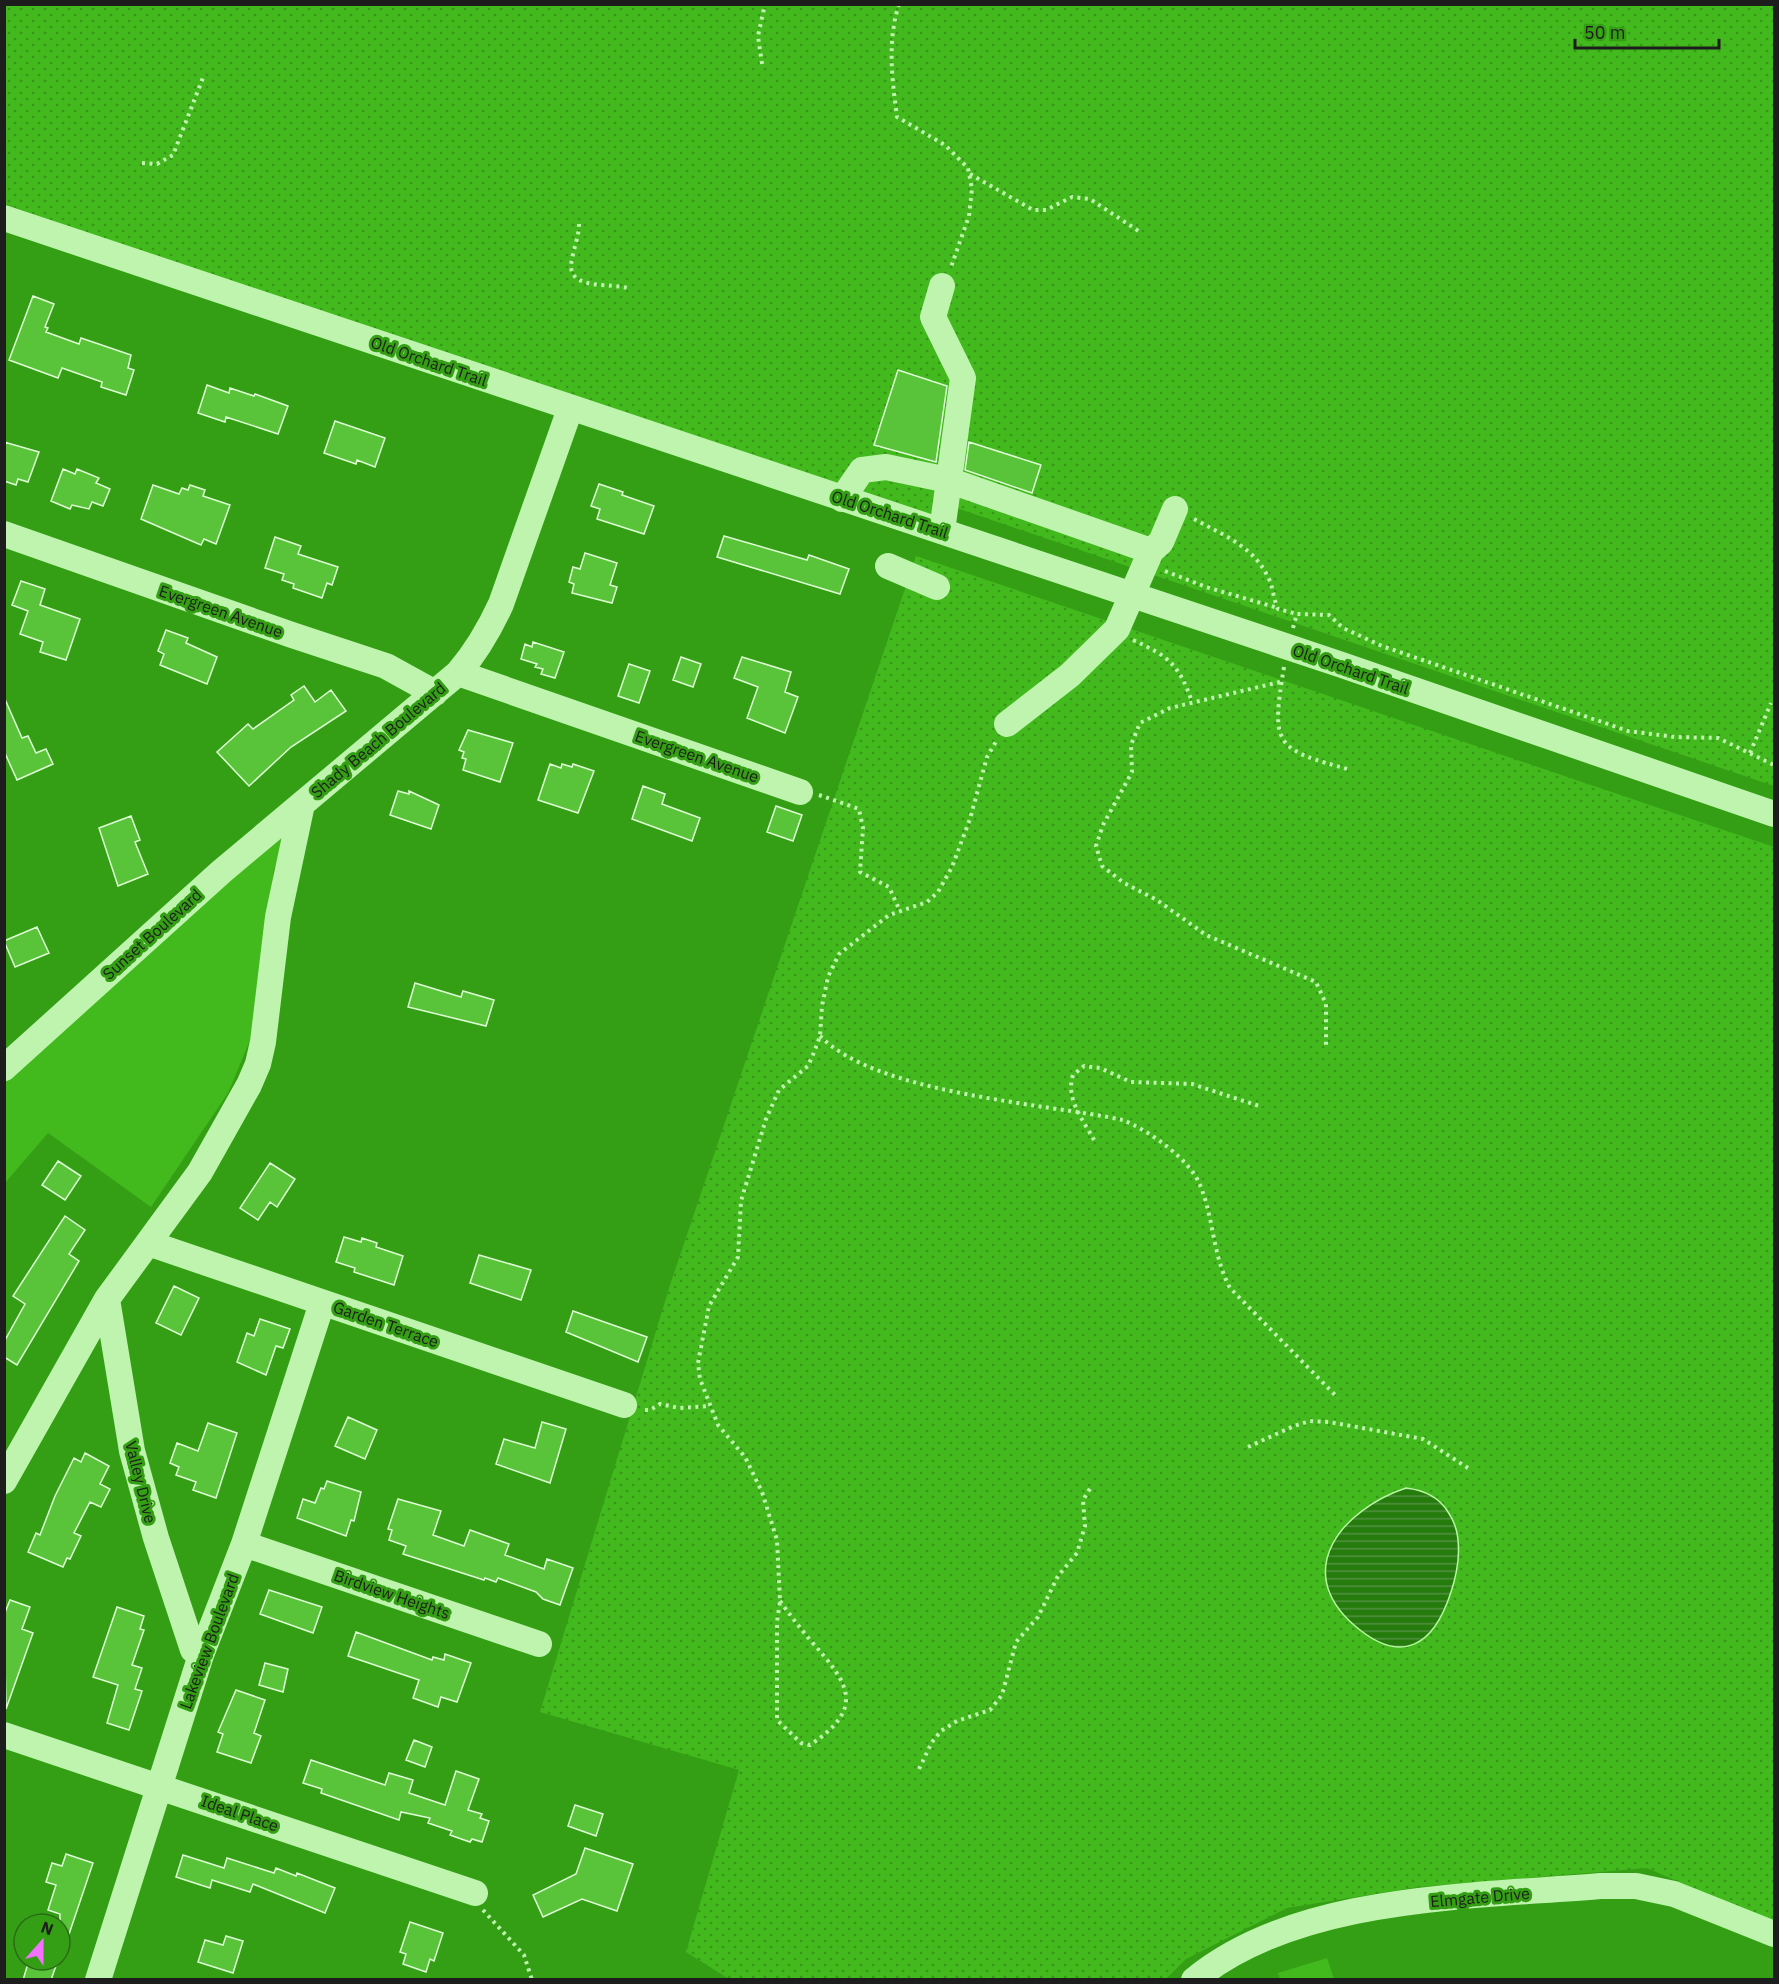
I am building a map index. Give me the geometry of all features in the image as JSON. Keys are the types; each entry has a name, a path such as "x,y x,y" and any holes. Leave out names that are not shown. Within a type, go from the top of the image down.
{"street":[{"name":"Old Orchard Trail","path":"4,218 570,409 1133,595 1774,813"},
{"path":"942,286 933,316 963,378 942,531"},
{"name":"Shady Beach Boulevard","path":"108,1299 200,1172 225,1131 258,1064 278,917 303,804 458,673 487,634 501,604 570,409"},
{"path":"842,499 862,470 886,467 948,480 1149,557"},
{"path":"1006,724 1070,675 1117,629 1149,557 1161,542 1175,508"},
{"name":"Evergreen Avenue","path":"4,534 386,666 414,679 435,693"},
{"path":"888,566 937,588"},
{"name":"Evergreen Avenue","path":"458,673 800,792"},
{"name":"Sunset Boulevard","path":"4,1068 221,872 303,804"},
{"name":"Garden Terrace","path":"148,1243 624,1405"},
{"path":"4,1481 108,1299"},
{"name":"Valley Drive","path":"108,1299 135,1462 156,1538 193,1650 201,1655"},
{"name":"Lakeview Boulevard","path":"99,1980 201,1655 244,1544 322,1302"},
{"name":"Birdview Heights","path":"244,1544 540,1644"},
{"name":"Ideal Place","path":"4,1735 475,1893"},
{"name":"Elmgate Drive","path":"1194,1980 1214,1963 1237,1950 1308,1923 1339,1915 1376,1907 1600,1886 1636,1886 1674,1894 1774,1934"}],"path":[{"path":"762,64 758,36 765,4"},
{"path":"899,4 892,28 890,49 897,117 956,153 969,174 972,189 969,216 956,255 942,286"},
{"path":"142,163 157,164 169,160 173,155 204,75"},
{"path":"969,174 1033,210 1046,210 1072,196 1090,199 1140,232"},
{"path":"579,224 571,268 576,277 584,283 627,288"},
{"path":"1175,508 1251,551 1270,579 1272,595 1278,609"},
{"path":"1149,557 1206,587 1297,614"},
{"path":"1117,629 1160,652 1170,660 1185,681 1192,702"},
{"path":"1280,682 1170,708 1140,723 1131,745 1132,772 1102,825 1096,846 1102,866 1124,883 1157,900 1206,935 1316,982 1326,1004 1326,1045"},
{"path":"1750,753 1771,704"},
{"path":"780,1601 846,1686 847,1702 837,1722 810,1745 801,1743 777,1720 777,1622 780,1601 777,1540 762,1491 745,1457 718,1425 700,1379 698,1363 708,1306 738,1257 741,1201 766,1119 779,1090 808,1066 820,1036 822,1006 828,977 839,954 889,915 927,902 947,875 970,819 987,757 1006,724"},
{"path":"800,792 827,797 859,809 863,828 860,872 889,887 900,911"},
{"path":"820,1036 850,1060 875,1070 937,1087 1077,1110 1123,1120 1143,1128 1186,1166 1200,1184 1219,1267 1230,1288 1338,1398"},
{"path":"1094,1140 1077,1110 1072,1080 1077,1071 1088,1066 1100,1068 1131,1082 1192,1084 1259,1106"},
{"path":"624,1405 650,1410 660,1404 680,1408 709,1406"},
{"path":"1248,1447 1276,1432 1302,1423 1329,1422 1423,1439 1468,1467"},
{"path":"919,1769 940,1731 957,1721 990,1710 1002,1695 1016,1642 1038,1617 1058,1576 1077,1553 1084,1532 1083,1500 1091,1487"},
{"path":"475,1893 489,1919 524,1955 531,1980"}],"shaded area":[{"path":"5,5 1774,5 1774,786 936,501 926,528 5,204"},
{"path":"916,556 1774,847 1774,1923 1647,1868 1418,1887 1287,1908 1186,1959 1166,1979 729,1979 686,1952 739,1770 540,1712 670,1285"},
{"path":"274,833 285,842 274,869 251,1038 228,1093 151,1207 48,1133 5,1183 5,1076"},
{"path":"1406,1488 1430,1495 1444,1507 1456,1530 1458,1562 1451,1592 1435,1625 1425,1637 1414,1644 1401,1647 1387,1645 1371,1638 1354,1625 1336,1604 1327,1583 1326,1563 1333,1544 1345,1526 1362,1511"},
{"path":"1327,1958 1334,1979 1280,1979 1278,1973"}],"building":[{"path":"33,296 54,304 45,327 48,328 46,332 79,344 81,338 131,355 128,368 134,370 126,395 101,387 102,382 62,368 58,378 9,360"},
{"path":"898,370 947,386 936,462 874,445"},
{"path":"207,385 229,393 230,388 254,396 255,394 288,406 278,434 226,417 225,422 198,413"},
{"path":"335,421 385,438 375,467 357,460 356,464 324,453"},
{"path":"4,442 39,452 28,482 18,479 16,485 4,481"},
{"path":"969,442 1041,465 1032,493 965,470"},
{"path":"63,469 75,474 77,469 99,478 96,483 110,489 103,506 92,502 89,509 72,505 70,509 51,501"},
{"path":"599,484 654,506 644,534 597,519 600,509 591,506"},
{"path":"153,485 179,494 182,488 188,490 190,485 205,490 203,496 230,505 216,544 204,539 201,545 141,519"},
{"path":"724,536 807,560 809,555 849,569 840,594 717,557"},
{"path":"275,537 301,546 298,554 338,567 332,585 327,583 322,598 293,588 294,584 282,580 284,574 265,568"},
{"path":"585,553 617,563 610,585 617,587 612,603 572,593 574,584 569,582 573,567 580,569"},
{"path":"21,581 45,589 40,605 80,619 66,660 40,652 43,642 20,634 28,611 12,605"},
{"path":"166,630 188,638 186,643 217,657 207,684 160,665 164,654 158,651"},
{"path":"533,642 564,652 555,678 541,674 543,669 535,667 537,664 521,659 525,644 532,647"},
{"path":"681,657 701,664 693,687 673,680"},
{"path":"742,657 791,672 785,692 798,697 785,733 747,718 758,687 734,678"},
{"path":"629,664 650,671 639,703 618,696"},
{"path":"304,686 315,702 331,690 346,711 291,747 249,786 217,752 248,724 253,729 294,700 291,695"},
{"path":"4,697 22,738 28,736 36,753 46,749 53,764 17,780 4,751"},
{"path":"468,730 513,743 500,782 463,770 466,759 462,758 464,752 459,750"},
{"path":"550,764 561,768 562,764 572,767 573,764 594,771 578,813 538,800"},
{"path":"643,786 665,794 662,804 700,818 692,841 632,819"},
{"path":"398,791 409,794 409,791 439,805 431,829 390,815"},
{"path":"776,806 802,815 793,841 767,832"},
{"path":"131,816 140,840 135,842 148,874 118,886 99,828"},
{"path":"37,927 49,953 15,967 4,941"},
{"path":"415,983 461,997 463,991 494,1000 486,1026 408,1007"},
{"path":"58,1161 81,1176 65,1200 42,1185"},
{"path":"270,1163 295,1179 277,1207 270,1202 258,1220 240,1208"},
{"path":"65,1216 85,1230 69,1254 79,1261 17,1365 4,1357 4,1342 25,1304 13,1296"},
{"path":"344,1237 361,1242 362,1238 377,1243 376,1247 403,1256 394,1285 354,1272 355,1268 336,1262"},
{"path":"479,1255 531,1270 521,1300 470,1283"},
{"path":"174,1286 199,1298 181,1335 156,1323"},
{"path":"573,1311 647,1337 638,1362 566,1332"},
{"path":"260,1319 290,1329 283,1348 276,1346 266,1375 237,1362 247,1333 254,1336"},
{"path":"348,1417 377,1430 365,1459 335,1446"},
{"path":"542,1422 566,1429 550,1483 496,1464 504,1439 535,1448"},
{"path":"208,1423 237,1433 216,1498 193,1490 196,1482 176,1475 179,1467 170,1463 177,1443 198,1451"},
{"path":"85,1453 109,1466 100,1484 110,1489 101,1507 90,1502 74,1533 81,1536 70,1559 67,1558 63,1567 28,1552 36,1533 40,1535 55,1496 74,1458 81,1462"},
{"path":"327,1481 361,1492 354,1521 351,1520 346,1536 297,1518 303,1499 315,1503 321,1488 324,1489"},
{"path":"398,1499 441,1511 433,1535 464,1546 470,1530 509,1544 505,1555 544,1569 547,1559 573,1568 560,1605 543,1599 536,1592 498,1578 496,1582 485,1578 484,1580 403,1554 406,1546 389,1540 392,1530 388,1529"},
{"path":"269,1590 322,1607 313,1633 260,1614"},
{"path":"10,1600 30,1607 22,1629 33,1633 6,1709 4,1615"},
{"path":"117,1607 144,1616 140,1629 144,1630 132,1665 142,1668 135,1689 142,1691 129,1730 107,1723 118,1685 93,1677"},
{"path":"356,1632 432,1660 433,1657 444,1660 445,1654 471,1663 457,1702 441,1697 438,1707 413,1698 419,1680 348,1656"},
{"path":"265,1663 288,1669 283,1692 259,1685"},
{"path":"236,1690 265,1700 254,1733 261,1736 251,1763 217,1752 223,1734 218,1732"},
{"path":"414,1740 432,1747 425,1767 406,1760"},
{"path":"311,1760 385,1785 389,1773 413,1780 409,1793 445,1805 456,1771 479,1779 468,1810 482,1814 480,1818 489,1821 482,1842 472,1839 470,1842 450,1835 452,1831 428,1823 430,1818 401,1812 399,1820 321,1793 322,1789 303,1783"},
{"path":"575,1805 603,1814 596,1836 568,1826"},
{"path":"585,1848 633,1864 617,1911 582,1899 543,1917 533,1895 576,1874"},
{"path":"66,1854 93,1863 72,1925 72,1912 48,1910 56,1885 46,1882 52,1863 62,1866"},
{"path":"183,1855 224,1868 227,1858 274,1873 276,1868 296,1876 297,1873 335,1888 325,1913 253,1884 250,1892 212,1880 210,1888 176,1877"},
{"path":"410,1922 443,1933 434,1961 430,1959 426,1972 403,1964 406,1954 400,1952"},
{"path":"226,1936 243,1941 233,1973 198,1962 205,1940 223,1945"},
{"path":"25,1972 54,1972 51,1980 23,1980"}]}
